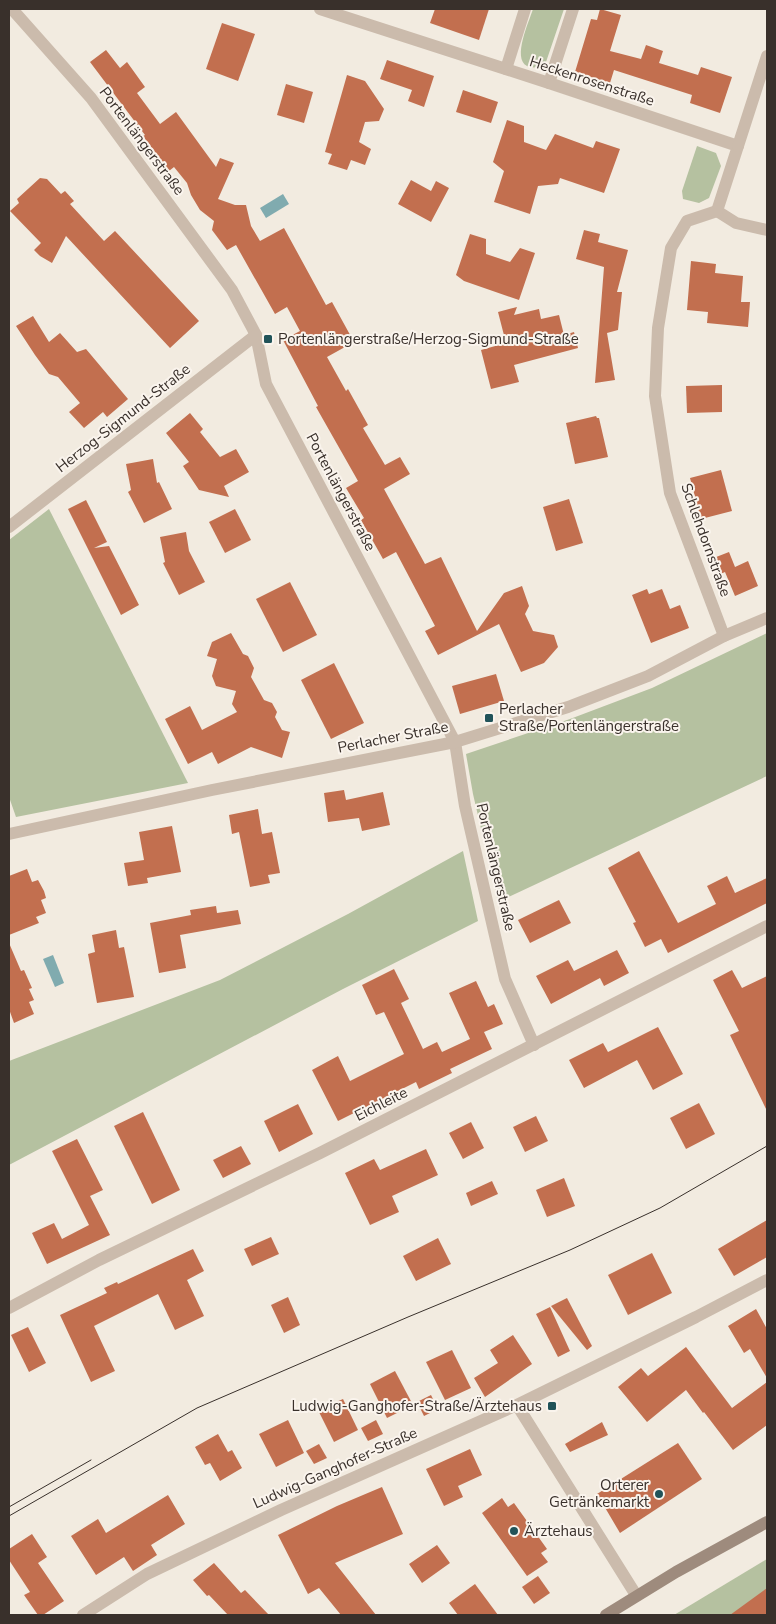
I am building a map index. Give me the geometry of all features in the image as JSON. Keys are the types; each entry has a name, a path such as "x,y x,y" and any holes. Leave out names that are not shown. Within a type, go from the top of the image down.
{"main road":[{"path":"606,1615 636,1595 767,1522"}],"street":[{"name":"Portenlängerstraße","path":"12,9 91,98 232,290 256,335 266,384 455,742 465,806 505,979 534,1045"},
{"path":"506,69 525,9"},
{"path":"549,83 573,9"},
{"name":"Heckenrosenstraße","path":"325,10 738,146"},
{"path":"767,56 717,211 736,223 767,230"},
{"name":"Schlehdornstraße","path":"717,211 687,221 671,248 658,328 655,396 670,492 724,636"},
{"name":"Herzog-Sigmund-Straße","path":"9,527 256,335"},
{"name":"Perlacher Straße","path":"9,834 212,790 455,742 568,707 648,676 724,636 767,618"},
{"name":"Eichleite","path":"9,1308 99,1260 320,1154 767,926"},
{"name":"Ludwig-Ganghofer-Straße","path":"83,1615 148,1574 290,1506 517,1405 767,1280"},
{"path":"517,1405 636,1595"}],"green space":[{"path":"533,9 564,9 546,62 539,66 530,67 523,62 521,48"},
{"path":"697,146 716,153 721,166 709,198 699,203 683,199 682,191"},
{"path":"49,509 188,783 16,817 9,797 9,540"},
{"path":"767,633 767,776 498,902 473,794 466,754 570,719 652,688"},
{"path":"463,851 478,921 343,989 9,1165 9,1061 220,980 348,914"},
{"path":"767,1559 767,1615 674,1615"}],"water":[{"path":"283,194 289,204 266,218 260,208"},
{"path":"53,955 64,983 55,987 43,959"}],"building":[{"path":"435,9 489,9 479,40 430,23"},
{"path":"600,9 621,15 610,51 641,59 646,45 663,51 659,63 698,75 701,67 732,77 720,113 690,103 692,95 614,70 610,83 575,72 591,19 597,20"},
{"path":"222,23 255,34 238,81 206,69"},
{"path":"106,50 120,68 127,62 145,87 137,93 160,124 176,112 216,167 220,158 234,163 218,199 235,205 246,205 251,226 260,241 284,228 326,305 332,302 354,342 327,357 368,425 363,428 385,465 400,457 410,474 384,489 425,564 441,557 477,631 504,593 522,586 529,606 525,614 533,631 554,635 558,647 544,663 521,672 499,624 438,655 425,631 435,626 396,552 383,559 361,520 364,518 346,488 358,481 316,407 318,406 283,340 300,331 287,307 275,314 236,245 227,250 212,230 214,221 200,210 191,195 187,183 174,167 169,171 143,136 145,135 90,62"},
{"path":"387,60 434,76 424,107 408,101 412,90 380,79"},
{"path":"347,75 365,81 384,109 379,121 365,122 359,142 371,149 365,165 351,160 347,170 328,164 332,154 325,152"},
{"path":"286,84 313,92 304,123 277,115"},
{"path":"463,90 498,102 491,123 456,112"},
{"path":"507,120 524,126 524,142 546,150 555,134 593,148 596,141 620,149 604,193 560,178 558,184 538,186 530,214 494,202 504,171 493,162"},
{"path":"40,178 47,179 61,194 65,191 74,201 70,204 104,241 115,231 199,321 170,348 66,236 52,263 34,250 41,243 10,211 19,203 17,199"},
{"path":"411,180 431,191 436,181 449,188 431,222 398,204"},
{"path":"584,230 600,234 598,242 628,250 617,292 622,292 618,330 607,333 615,380 595,383 604,267 576,259"},
{"path":"470,234 486,239 486,254 510,262 520,248 535,253 519,300 464,281 456,275"},
{"path":"691,261 716,264 715,273 743,276 741,302 750,302 748,327 707,323 708,312 687,310"},
{"path":"517,307 514,315 539,309 541,319 559,315 564,335 574,332 578,348 514,365 519,382 491,389 481,350 506,343 498,312"},
{"path":"33,316 49,342 60,333 77,352 86,349 128,399 107,417 103,412 84,428 69,412 80,403 58,377 49,374 16,326"},
{"path":"722,385 722,412 687,413 686,386"},
{"path":"190,413 203,429 200,432 220,457 236,449 249,472 224,486 229,497 199,490 183,466 189,462 166,433"},
{"path":"596,416 599,418 608,457 575,464 566,423"},
{"path":"153,459 157,483 159,482 172,509 144,523 128,492 131,490 126,464"},
{"path":"721,470 732,511 701,519 690,478"},
{"path":"569,499 583,543 556,551 543,507"},
{"path":"86,500 107,542 94,548 109,546 139,605 121,615 68,509"},
{"path":"235,509 251,540 225,553 209,522"},
{"path":"186,532 189,551 205,582 179,595 163,563 165,562 160,537"},
{"path":"729,552 735,567 748,561 758,586 735,596 725,572 718,575 711,559"},
{"path":"290,582 317,635 283,652 256,599"},
{"path":"647,589 649,594 662,589 670,609 680,605 689,628 651,643 632,595"},
{"path":"231,633 243,654 248,656 254,668 251,677 264,700 272,703 277,712 275,717 282,730 290,732 282,758 251,747 218,764 212,752 188,764 165,719 190,706 202,730 237,712 232,704 236,691 216,686 212,676 217,659 207,656 212,642"},
{"path":"334,663 364,723 331,739 301,680"},
{"path":"496,674 504,701 460,714 452,686"},
{"path":"344,790 346,800 383,792 390,825 362,831 359,818 328,822 324,793"},
{"path":"258,809 262,834 272,832 280,873 268,875 270,883 250,887 239,832 232,834 229,815"},
{"path":"172,826 181,872 147,878 148,883 128,886 124,863 144,860 139,832"},
{"path":"639,851 678,923 716,904 707,886 727,876 735,893 767,878 767,903 668,953 661,939 645,947 633,923 636,922 608,868"},
{"path":"27,869 32,882 38,880 44,891 46,898 41,900 46,913 36,917 39,923 9,935 9,876"},
{"path":"559,900 571,923 530,943 518,920"},
{"path":"216,906 217,913 238,910 241,924 180,935 186,968 159,973 150,923 191,915 190,910"},
{"path":"116,930 119,948 124,947 134,997 97,1003 88,954 95,952 92,935"},
{"path":"9,943 21,971 24,970 32,988 29,989 34,1000 29,1002 34,1014 14,1023 9,1009"},
{"path":"617,950 629,973 604,986 600,978 551,1004 536,976 568,960 574,971"},
{"path":"394,969 409,999 401,1003 423,1049 437,1042 442,1052 470,1039 449,993 476,981 488,1007 494,1004 503,1024 484,1032 492,1049 450,1069 452,1073 419,1089 416,1082 338,1121 312,1070 338,1056 350,1081 404,1054 384,1012 376,1015 362,985"},
{"path":"732,970 742,988 767,976 767,1111 730,1035 739,1031 713,980"},
{"path":"658,1027 683,1074 653,1090 637,1060 584,1088 569,1060 603,1043 608,1052"},
{"path":"699,1103 715,1134 686,1149 670,1118"},
{"path":"298,1104 313,1134 279,1152 264,1121"},
{"path":"143,1112 180,1190 152,1204 114,1126"},
{"path":"536,1116 548,1141 525,1152 513,1127"},
{"path":"471,1122 484,1148 463,1159 449,1133"},
{"path":"77,1139 103,1190 90,1196 110,1235 47,1264 32,1233 54,1223 62,1239 89,1225 52,1151"},
{"path":"241,1146 251,1164 223,1178 213,1160"},
{"path":"426,1149 438,1175 392,1196 399,1212 370,1225 345,1173 374,1159 380,1170"},
{"path":"564,1178 575,1206 547,1217 536,1190"},
{"path":"492,1181 498,1194 471,1206 466,1193"},
{"path":"767,1220 767,1257 734,1276 718,1249"},
{"path":"271,1237 279,1254 252,1266 244,1249"},
{"path":"438,1238 451,1264 416,1281 403,1256"},
{"path":"193,1249 204,1271 187,1280 204,1316 175,1330 158,1294 94,1326 115,1371 91,1382 60,1315 107,1293 104,1288 117,1282 118,1284"},
{"path":"652,1253 672,1293 628,1315 608,1275"},
{"path":"288,1297 300,1325 284,1333 271,1305"},
{"path":"567,1298 592,1346 587,1350 551,1306"},
{"path":"550,1307 570,1351 558,1357 536,1314"},
{"path":"756,1309 767,1329 767,1378 750,1349 744,1353 728,1326"},
{"path":"28,1327 46,1363 29,1372 11,1335"},
{"path":"513,1335 532,1364 485,1397 474,1378 498,1363 490,1350"},
{"path":"686,1347 732,1408 767,1382 767,1425 733,1450 686,1390 647,1422 618,1387 641,1368 648,1376"},
{"path":"452,1350 471,1388 445,1400 426,1362"},
{"path":"395,1371 413,1405 387,1418 370,1384"},
{"path":"431,1395 438,1409 424,1416 417,1402"},
{"path":"343,1399 358,1430 334,1442 318,1410"},
{"path":"288,1420 304,1453 276,1467 259,1434"},
{"path":"376,1420 383,1434 368,1441 361,1428"},
{"path":"602,1422 608,1435 570,1452 565,1444"},
{"path":"218,1434 228,1452 232,1450 242,1468 220,1481 210,1463 205,1465 195,1447"},
{"path":"678,1443 702,1479 620,1533 597,1494"},
{"path":"319,1444 327,1458 314,1464 306,1451"},
{"path":"470,1449 482,1475 458,1486 463,1497 444,1506 426,1469"},
{"path":"382,1487 403,1534 335,1563 376,1615 341,1615 319,1588 308,1594 278,1535 337,1506"},
{"path":"168,1495 185,1524 151,1545 157,1555 133,1571 124,1557 96,1575 71,1536 98,1519 106,1533"},
{"name":"Ärztehaus","path":"502,1498 508,1507 514,1503 547,1549 541,1553 548,1562 527,1576 482,1513"},
{"path":"32,1534 47,1557 38,1563 64,1601 43,1615 38,1615 24,1595 30,1592 9,1560 9,1549"},
{"path":"437,1545 450,1563 422,1583 409,1564"},
{"path":"214,1563 241,1593 245,1590 269,1615 228,1615 209,1595 207,1596 193,1580"},
{"path":"538,1576 550,1593 534,1604 522,1587"},
{"path":"475,1584 498,1615 458,1615 449,1603"},
{"path":"767,1588 767,1615 730,1615"}],"tram line":[{"path":"9,1516 197,1408 570,1250 660,1208 767,1146"},
{"path":"9,1507 91,1460"}],"place":[{"name":"Portenlängerstraße/Herzog-Sigmund-Straße","path":"268,339"},
{"name":"Perlacher Straße/Portenlängerstraße","path":"489,718"},
{"name":"Ludwig-Ganghofer-Straße/Ärztehaus","path":"552,1406"},
{"name":"Orterer Getränkemarkt","path":"659,1494"},
{"name":"Ärztehaus","path":"514,1531"}]}
